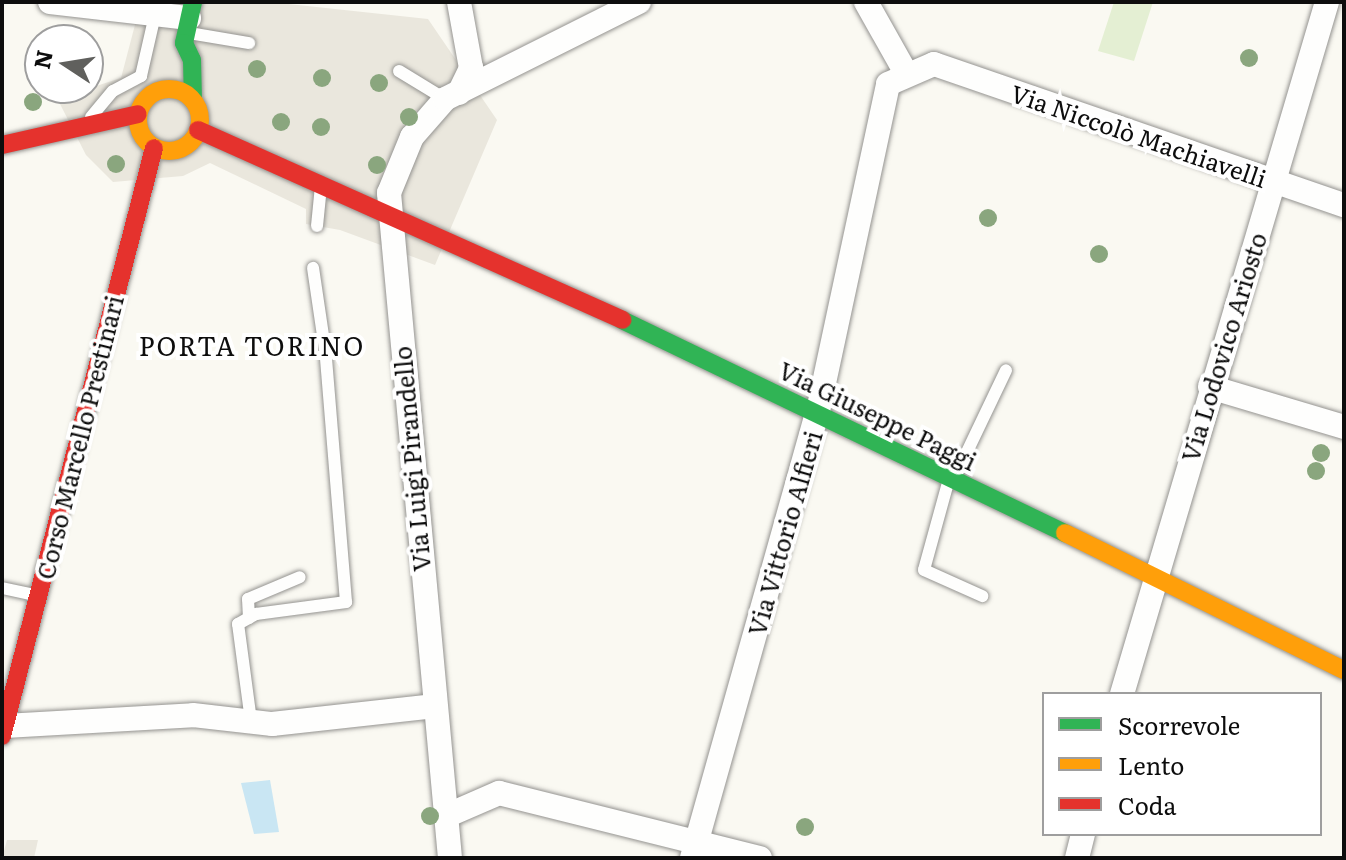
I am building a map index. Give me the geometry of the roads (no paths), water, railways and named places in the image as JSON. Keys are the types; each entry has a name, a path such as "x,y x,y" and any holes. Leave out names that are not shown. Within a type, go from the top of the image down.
{"main road":[{"path":"2,145 86,123 138,114 158,91 166,61 188,24"},
{"path":"138,114 139,129 154,148 180,149 198,130 199,114 193,100 188,24"},
{"path":"158,91 176,90 193,100"},
{"name":"Via Giuseppe Paggi","path":"198,130 388,212 818,411 1344,670"},
{"name":"Corso Marcello Prestinari","path":"3,731 12,660 38,596 154,148"}],"street":[{"path":"50,2 155,15 188,24"},
{"path":"452,96 471,68 459,2"},
{"path":"452,96 639,2"},
{"path":"866,2 906,73"},
{"name":"Via Lodovico Ariosto","path":"1123,692 1210,387 1327,2"},
{"name":"Via Niccolò Machiavelli","path":"906,73 934,64 1344,205"},
{"name":"Via Vittorio Alfieri","path":"694,850 818,411 888,84 906,73"},
{"name":"Via Luigi Pirandello","path":"450,858 388,212 389,193 412,137 452,96"},
{"path":"1210,387 1344,427"},
{"path":"251,721 272,724 435,706"},
{"name":"Corso Marcello Prestinari","path":"3,731 193,715 251,721"},
{"path":"446,816 499,793 694,850 760,858"},
{"path":"1077,858 1082,836"}],"lane":[{"path":"86,123 113,91 141,76 155,15"},
{"path":"188,24 249,43"},
{"path":"399,71 452,96"},
{"path":"317,226 321,182"},
{"path":"251,721 238,624 249,618 346,602 325,349 313,268"},
{"path":"982,596 924,570 952,477 1006,370"},
{"path":"249,618 248,599 300,577"},
{"path":"2,588 38,596"},
{"path":"232,663 245,678"}],"water":[{"path":"270,780 279,832 254,834 241,783"}],"district":[{"name":"PORTA TORINO","path":"252,345"}]}
